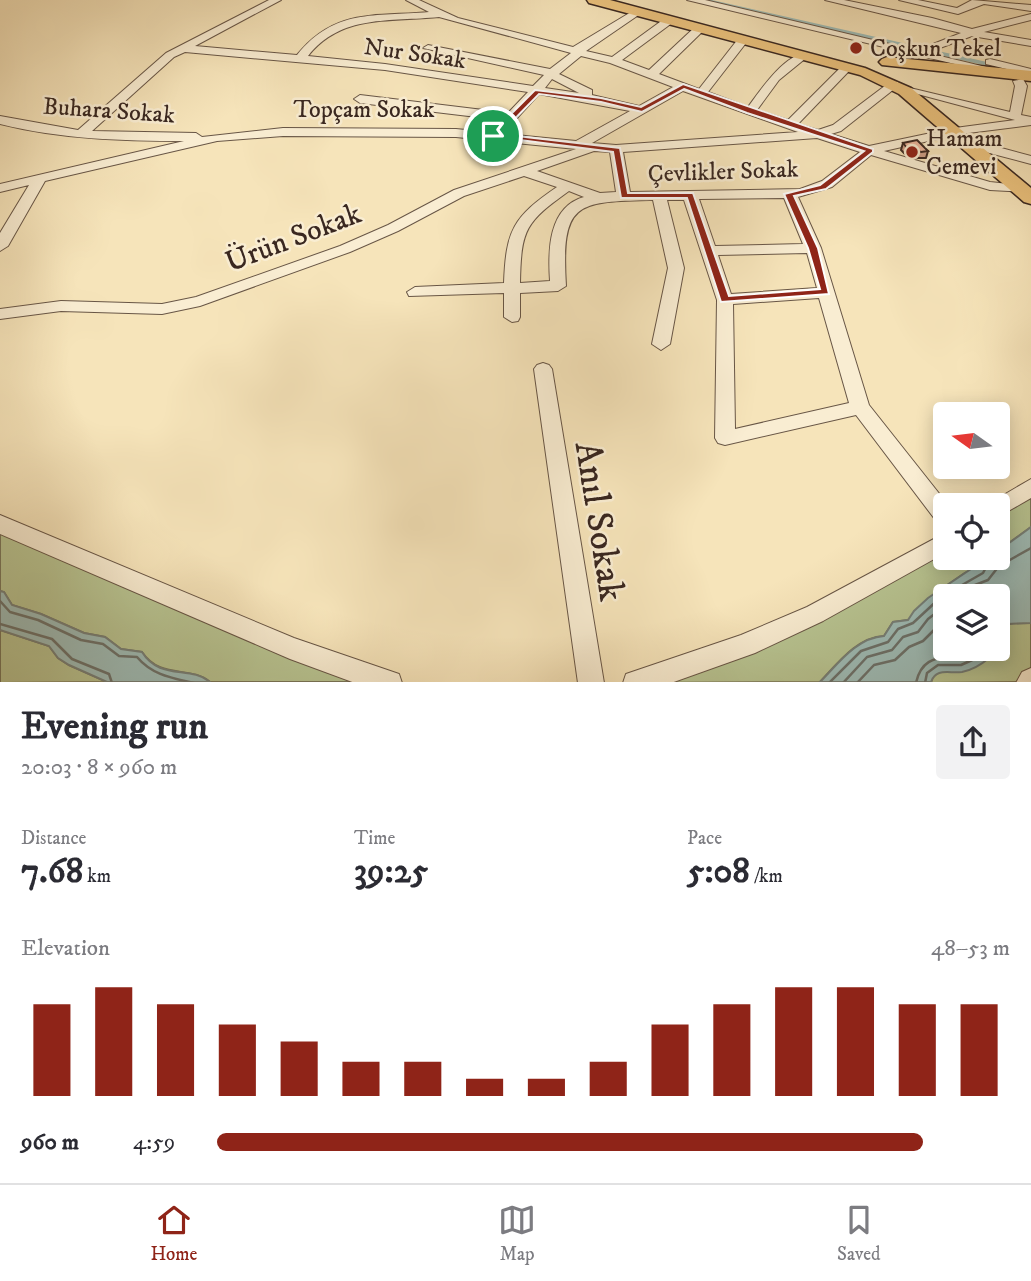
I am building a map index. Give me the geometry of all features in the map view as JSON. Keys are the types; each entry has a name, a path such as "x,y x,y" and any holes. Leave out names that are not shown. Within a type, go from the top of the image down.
{"highway":[{"path":"594,0 668,21 778,44 858,68"},
{"path":"607,0 742,40 858,68 891,73 1024,77"},
{"path":"891,73 914,90 958,132 979,146 1028,193"},
{"path":"891,73 1028,193"}],"street":[{"path":"82,133 153,68 181,48 276,0"},
{"path":"411,0 439,14 477,27 614,61 817,134 961,179 1028,193"},
{"path":"692,0 721,2 932,48 1024,77"},
{"path":"830,0 932,21 970,33 1031,43"},
{"path":"855,5 878,0"},
{"path":"904,0 958,11 984,1"},
{"path":"977,0 1031,8"},
{"path":"652,74 701,28 721,2"},
{"path":"721,2 1024,77"},
{"path":"493,136 551,75 579,51 636,12"},
{"path":"299,60 317,38 335,29 375,19 439,14"},
{"path":"932,48 970,33 1031,17"},
{"path":"614,61 668,21"},
{"path":"701,93 742,40"},
{"name":"Nur Sokak","path":"181,48 385,67 601,100 642,110"},
{"path":"428,48 551,75 601,100"},
{"path":"750,111 775,78 802,56"},
{"path":"790,125 858,68"},
{"path":"817,134 837,128 891,73"},
{"path":"1015,116 1024,77"},
{"path":"585,146 683,86"},
{"path":"914,90 1031,121"},
{"path":"360,99 512,117"},
{"name":"Buhara Sokak","path":"0,120 32,128 82,133 217,137"},
{"path":"870,150 958,132 1031,121"},
{"name":"Topçam Sokak","path":"0,188 217,137 318,130 412,131 493,136 617,149 817,134"},
{"name":"Ürün Sokak","path":"0,314 61,306 152,310 200,301 345,249 393,228 459,193 526,172 585,146"},
{"path":"979,146 1031,160"},
{"path":"617,149 624,196"},
{"name":"Çevlikler Sokak","path":"526,172 599,197 789,194 823,187 870,150"},
{"path":"0,247 40,179"},
{"path":"512,317 516,241 520,225 532,212 566,187"},
{"path":"789,194 813,248 860,407 933,501"},
{"path":"690,195 724,300 725,438 860,407"},
{"path":"659,196 676,268 661,344"},
{"path":"415,292 558,286 556,243 561,226 579,204 599,197"},
{"path":"709,251 813,248"},
{"path":"724,300 826,292"},
{"name":"Anıl Sokak","path":"543,369 591,682"},
{"path":"1010,501 1031,487"},
{"path":"0,524 301,652 390,682"},
{"path":"635,682 767,636 815,614 933,549"}],"green space":[{"path":"1031,487 1031,527 1010,542 1010,501"},
{"path":"0,524 390,682 210,682 194,674 158,666 142,652 121,649 105,637 84,633 41,614 12,605 4,592 0,591"},
{"path":"933,548 933,570 973,570 949,584 933,584 933,597 908,620 893,622 884,636 856,646 820,682 638,682 684,667"},
{"path":"1031,623 1031,680 1028,682 931,682 933,676 978,661 1010,661 1010,624"},
{"path":"0,630 49,646 58,658 69,665 107,682 0,682"}],"water":[{"path":"1031,527 1031,623 1010,624 1010,584 949,584 970,570 1010,570 1010,542"},
{"path":"0,591 4,592 12,605 41,614 84,633 105,637 121,649 142,652 157,667 193,674 210,682 107,682 69,665 58,658 49,646 0,630"},
{"path":"933,595 933,661 984,661 966,671 936,674 931,682 820,682 856,647 884,636 893,622 908,620"}],"building":[{"path":"917,140 928,151 907,148 903,143"}],"waterway":[{"path":"703,0 1031,74"}],"place":[{"name":"Coşkun Tekel","path":"856,48"},
{"name":"Hamam Cemevi","path":"912,152"}],"route":[{"path":"683,86 870,150 823,187 789,194 813,248 826,292 724,300 690,195 624,196 617,149 493,136 537,91 601,100 642,110 683,86"}]}
